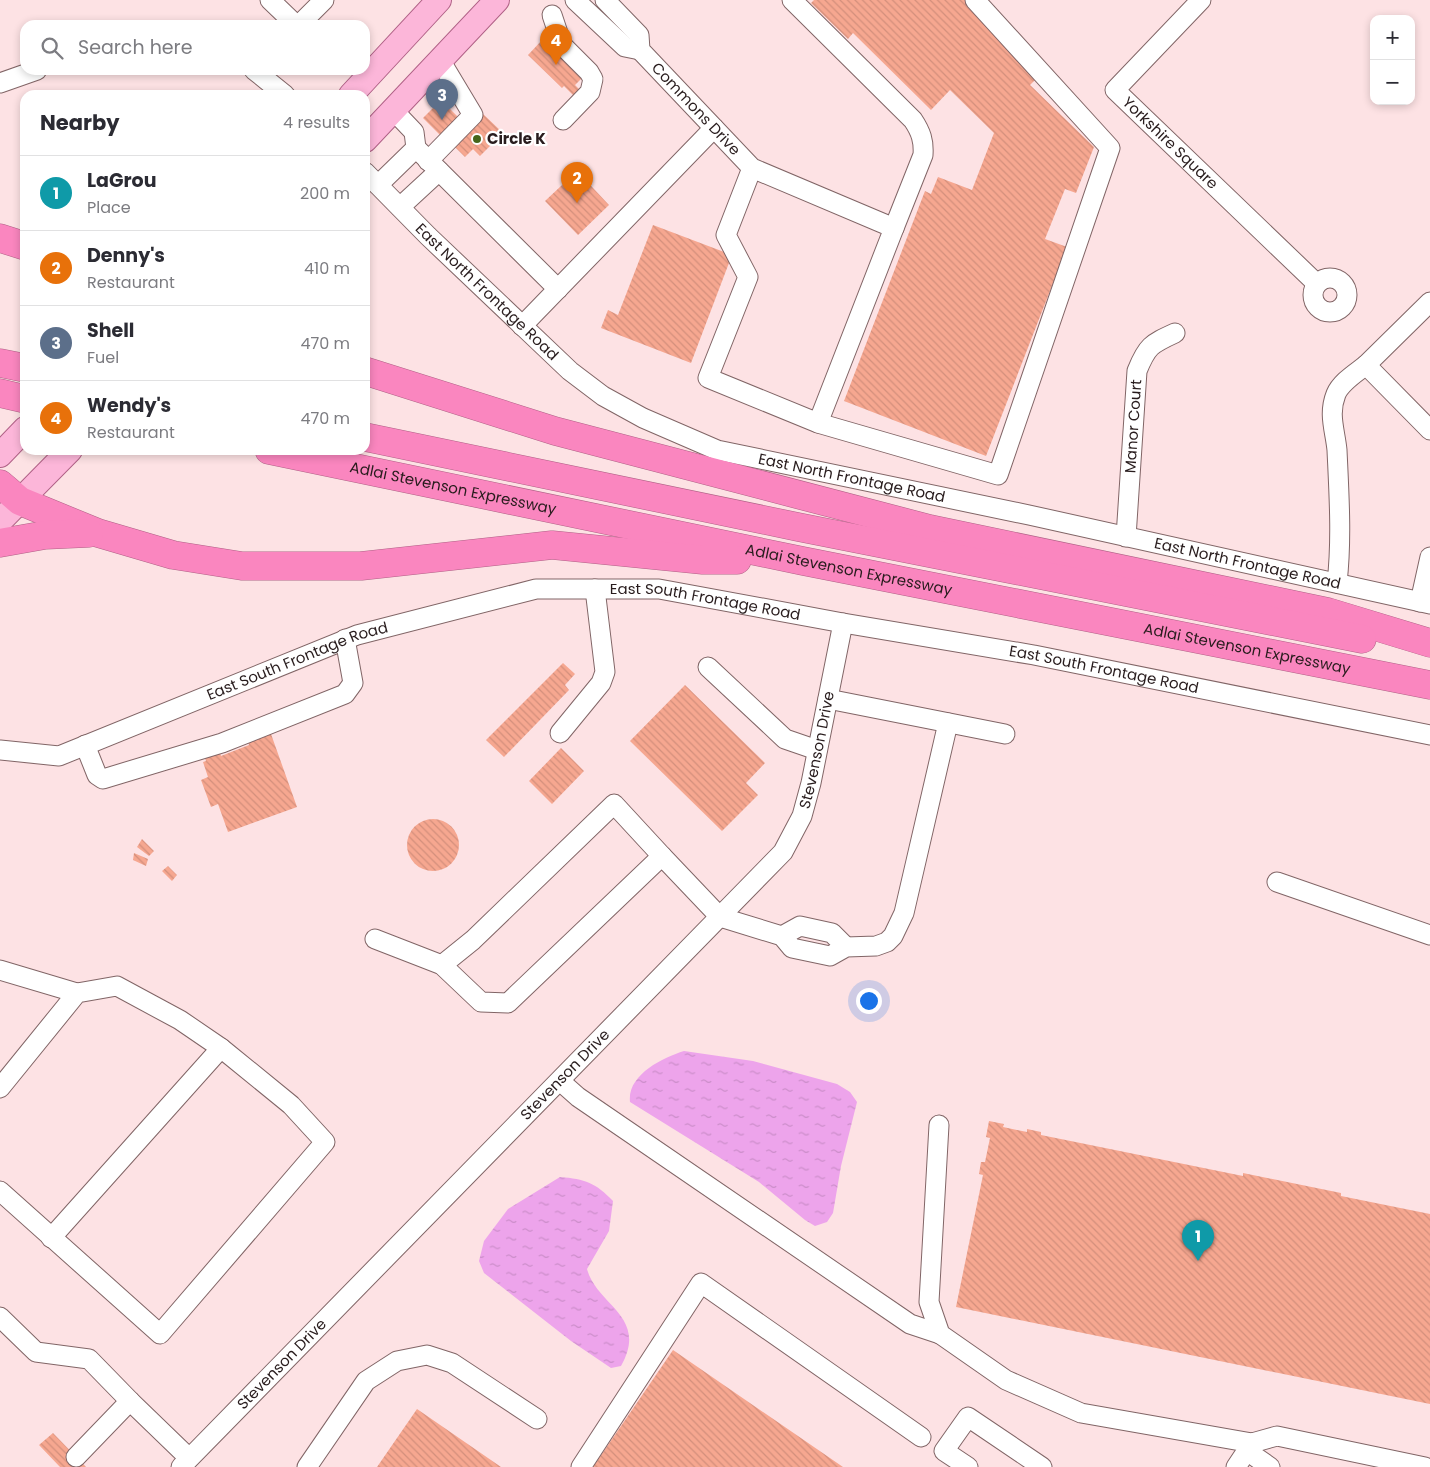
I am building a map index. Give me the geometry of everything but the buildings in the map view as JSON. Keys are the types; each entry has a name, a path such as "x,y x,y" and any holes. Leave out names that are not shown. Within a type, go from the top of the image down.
{"highway":[{"path":"0,238 20,244"},
{"path":"370,373 554,431 930,529 1328,612 1430,643"},
{"name":"Adlai Stevenson Expressway","path":"370,438 798,527 1430,652"},
{"name":"Adlai Stevenson Expressway","path":"293,455 803,562 1430,685"},
{"path":"7,496 98,533 173,555 242,566 361,566 552,545 704,560 803,562"},
{"path":"0,543 45,535 98,533"}],"main road":[{"path":"370,74 439,0"},
{"path":"370,135 497,0"},
{"path":"356,90 370,75"},
{"path":"0,455 20,434"},
{"path":"0,521 7,496 63,455"}],"street":[{"path":"270,0 292,20"},
{"path":"303,20 324,0"},
{"name":"Commons Drive","path":"575,0 626,47 640,50 752,168"},
{"name":"Commons Drive","path":"605,0 638,35 640,50"},
{"path":"792,0 913,120 920,130 924,143 923,155 818,423"},
{"path":"894,228 752,168 726,236 748,278 708,378 818,423 998,475 1110,148 975,0"},
{"name":"Yorkshire Square","path":"1201,0 1115,90 1316,283"},
{"path":"552,15 562,45 589,72 593,79 590,92 563,120"},
{"path":"400,207 428,160 473,115 440,60"},
{"path":"0,83 23,75"},
{"path":"260,75 279,90"},
{"path":"393,110 414,132 428,160 558,289"},
{"path":"522,326 714,128"},
{"path":"371,178 428,160"},
{"name":"East North Frontage Road","path":"371,178 570,371 603,396 643,418 717,450 1425,603"},
{"path":"1337,583 1340,556 1336,447 1332,425 1332,407 1337,392 1430,302"},
{"name":"Manor Court","path":"1126,537 1138,371 1144,354 1151,344 1175,333"},
{"path":"1366,365 1430,430"},
{"path":"1425,603 1430,557"},
{"name":"East South Frontage Road","path":"0,750 59,756 345,639 536,589 659,588 843,623 1034,655 1430,735"},
{"path":"560,733 601,683 605,672 596,589"},
{"name":"Stevenson Drive","path":"185,1463 783,852 802,816 843,623"},
{"path":"85,745 97,775 103,779 222,743 345,694 353,683 345,639"},
{"path":"708,667 785,738 817,750"},
{"path":"828,699 1005,734"},
{"path":"442,965 473,940 614,804 720,917 782,936 792,948 830,956 846,947 876,946 886,942 893,936 904,913 948,723"},
{"path":"375,939 442,965 481,1002 508,1003 662,856"},
{"path":"1277,882 1430,935"},
{"path":"0,970 77,993 117,986 180,1020 221,1048 291,1105 325,1142 160,1334 0,1191"},
{"path":"0,1088 77,993"},
{"path":"51,1238 221,1048"},
{"path":"560,1081 578,1096 910,1324 940,1334 1006,1380 1081,1413 1249,1447 1270,1467"},
{"path":"938,1125 929,1302 940,1334"},
{"path":"581,1467 701,1283 921,1437"},
{"path":"0,1317 36,1352 88,1359 130,1401 185,1463"},
{"path":"307,1467 366,1381 397,1361 427,1355 452,1363 537,1419"},
{"path":"76,1457 130,1401"},
{"path":"968,1467 944,1451 968,1417 1042,1467"},
{"path":"1236,1467 1249,1447 1277,1436 1425,1467"}],"water":[{"path":"684,1051 753,1061 837,1084 850,1092 857,1102 841,1166 833,1213 827,1222 815,1226 805,1220 759,1182 630,1102 634,1084 640,1076 656,1063"},
{"path":"560,1177 590,1183 613,1201 609,1231 587,1269 592,1282 625,1323 629,1335 628,1349 621,1366 611,1368 571,1341 484,1273 479,1261 484,1241 508,1209"}],"place":[{"name":"Wendy's","path":"556,65"},
{"name":"Shell","path":"442,120"},
{"name":"Circle K","path":"477,139"},
{"name":"Denny's","path":"577,203"},
{"name":"LaGrou","path":"1198,1261"}]}
